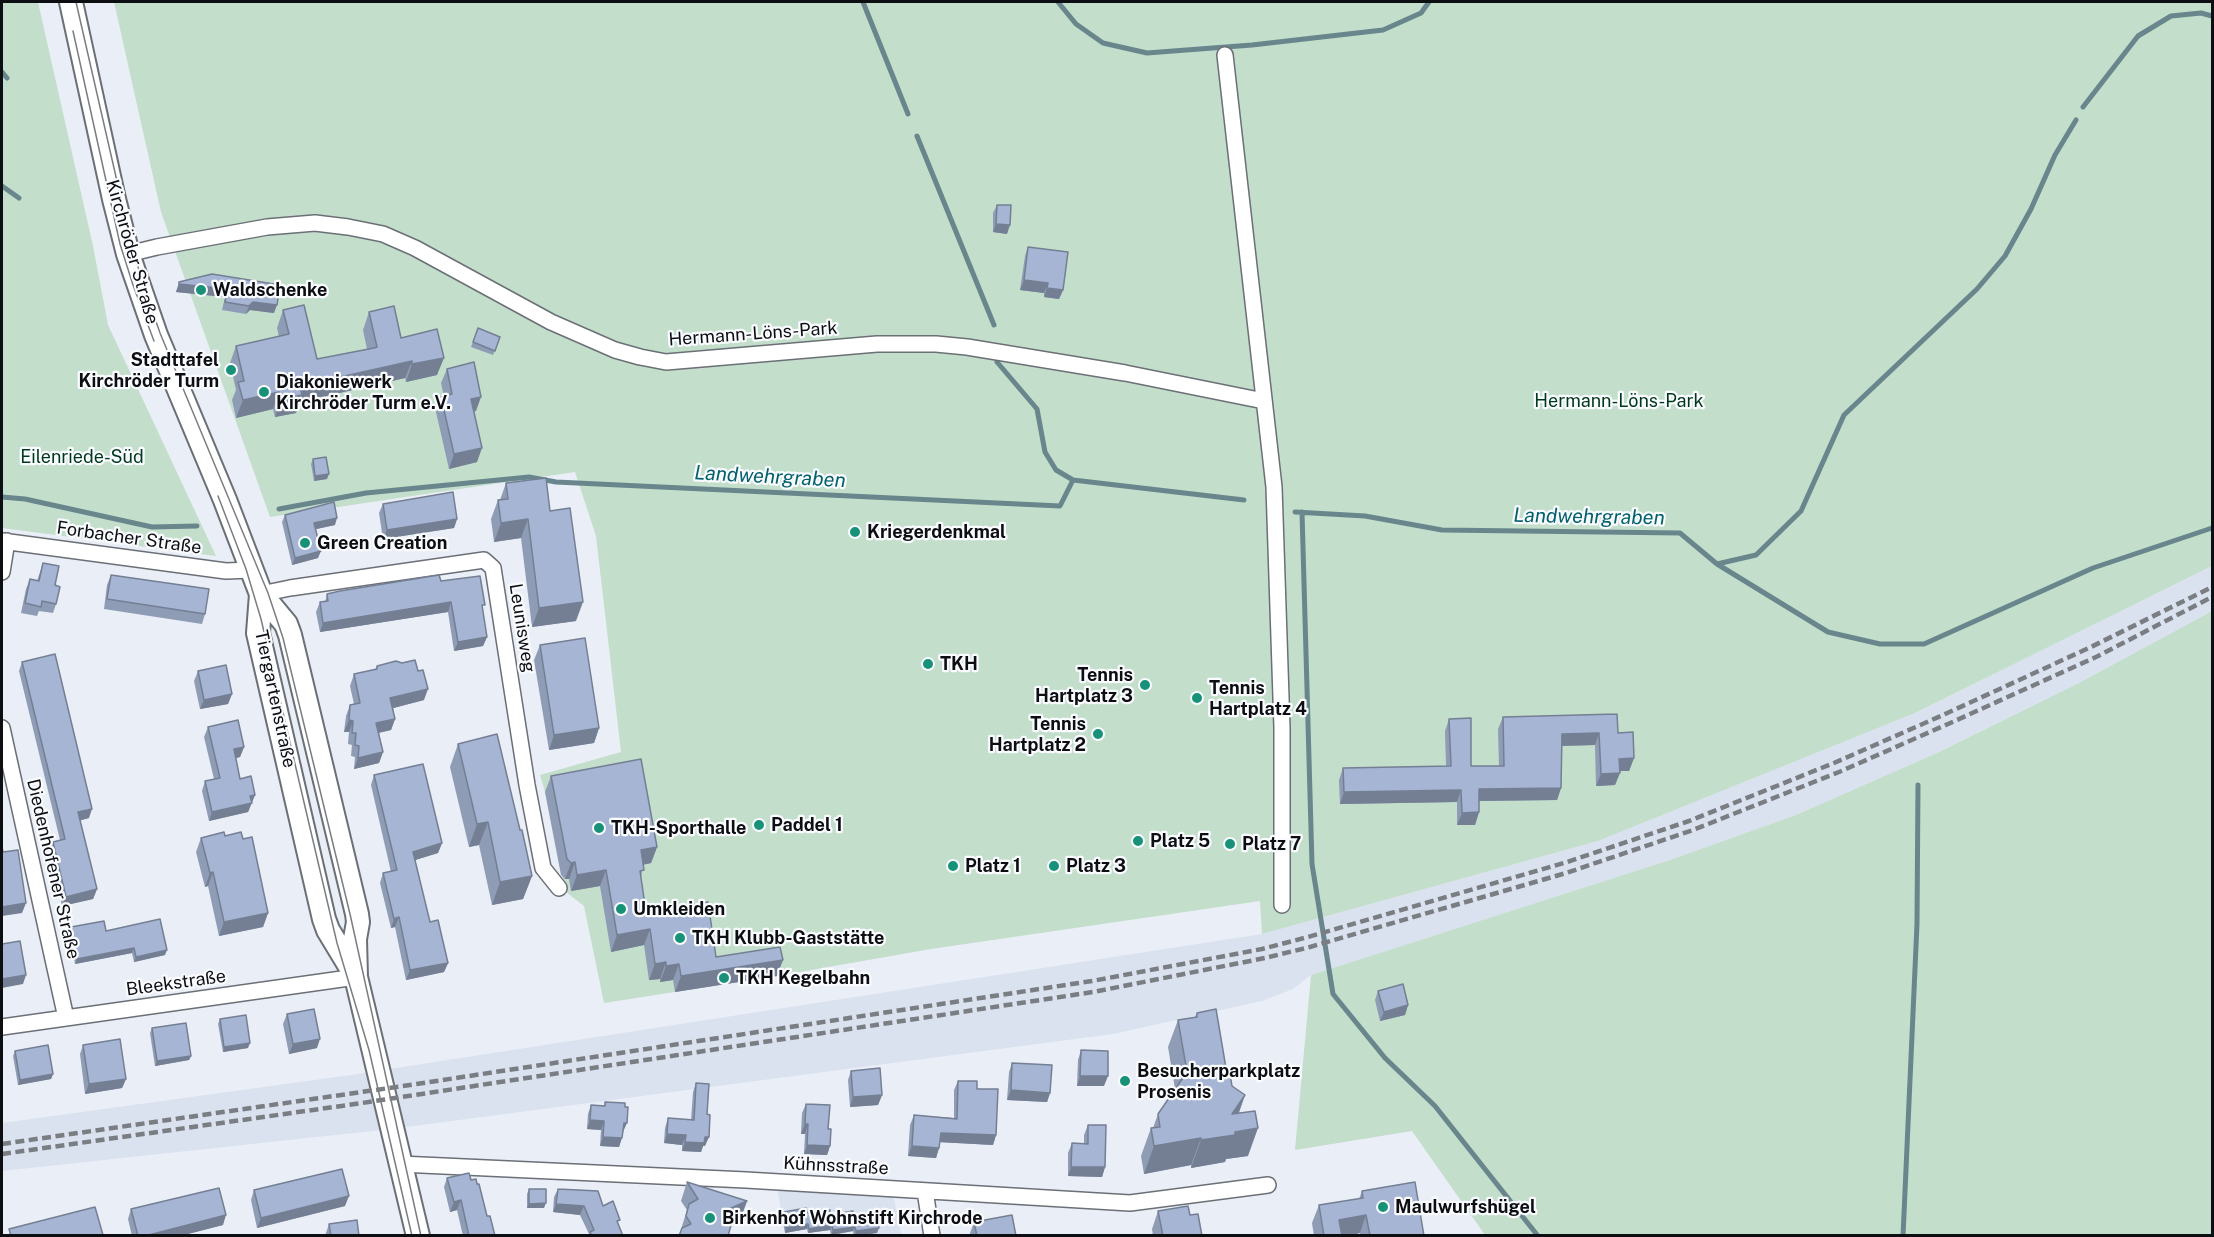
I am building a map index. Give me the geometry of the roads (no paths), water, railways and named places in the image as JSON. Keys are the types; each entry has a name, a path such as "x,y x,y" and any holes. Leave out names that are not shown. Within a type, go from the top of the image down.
{"main road":[{"name":"Kirchröder Straße","path":"71,2 128,254 156,336 261,594"},
{"name":"Tiergartenstraße","path":"261,594 258,633 324,919 328,930 356,977"},
{"name":"Tiergartenstraße","path":"261,594 286,624 290,635 357,914 356,977 418,1236"}],"street":[{"path":"1225,55 1274,488 1282,728 1282,904"},
{"name":"Hermann-Löns-Park","path":"128,254 267,227 315,223 348,227 383,234 415,248 551,322 615,350 666,362 877,344 936,344 1114,372 1263,401"},
{"path":"2,572 4,541"},
{"name":"Forbacher Straße","path":"4,541 226,571 252,570"},
{"name":"Leunisweg","path":"261,594 484,560 493,568 527,785 543,868 559,888"},
{"name":"Diedenhofener Straße","path":"2,728 66,1018"},
{"name":"Bleekstraße","path":"2,1028 356,977"},
{"name":"Kühnsstraße","path":"400,1164 1130,1203 1268,1185"},
{"path":"925,1191 932,1236"}],"waterway":[{"path":"863,2 908,114"},
{"path":"1058,2 1076,24 1103,43 1147,53 1252,45 1383,30 1421,13 1429,2"},
{"name":"Landwehrgraben","path":"2083,107 2138,36 2171,16 2201,13 2212,16"},
{"path":"2,72 7,78"},
{"name":"Landwehrgraben","path":"1295,512 1365,516 1442,530 1680,533 1717,564 1756,555 1801,511 1844,415 1977,289 2005,256 2031,209 2055,155 2076,120"},
{"path":"917,136 994,325"},
{"path":"2,186 19,198"},
{"path":"997,362 1037,409 1045,452 1056,470 1073,480"},
{"name":"Landwehrgraben","path":"279,509 366,493 529,477 556,482 1060,506 1073,480 1244,500"},
{"name":"Landwehrgraben","path":"2,497 25,499 152,527 197,526"},
{"path":"1302,512 1312,864 1333,994 1385,1058 1435,1106 1538,1236"},
{"path":"1717,564 1828,632 1880,644 1924,644 2093,568 2212,528"},
{"path":"1903,1236 1917,924 1918,785"}],"tram line":[{"path":"76,2 142,281 160,333 268,593 283,638 350,914 421,1236"},
{"path":"73,31 120,244 154,341"},
{"path":"218,496 246,569 261,619 337,943 369,1050 412,1236"}],"railway":[{"path":"2,1144 410,1085 1092,981 1262,949 1564,863 1689,821 1834,763 1943,715 2091,647 2212,587"},
{"path":"2,1154 362,1103 1093,992 1310,947 1566,873 1693,830 1839,772 1948,724 2096,657 2212,597"}],"place":[{"name":"Waldschenke","path":"201,290"},
{"name":"Stadttafel Kirchröder Turm","path":"231,370"},
{"name":"Diakoniewerk Kirchröder Turm e.V.","path":"264,392"},
{"name":"Kriegerdenkmal","path":"855,532"},
{"name":"Green Creation","path":"305,543"},
{"name":"TKH","path":"928,664"},
{"name":"Tennis Hartplatz 3","path":"1145,685"},
{"name":"Tennis Hartplatz 4","path":"1197,698"},
{"name":"Tennis Hartplatz 2","path":"1098,734"},
{"name":"Paddel 1","path":"759,825"},
{"name":"TKH-Sporthalle","path":"599,828"},
{"name":"Platz 5","path":"1138,841"},
{"name":"Platz 7","path":"1230,844"},
{"name":"Platz 1","path":"953,866"},
{"name":"Platz 3","path":"1054,866"},
{"name":"Umkleiden","path":"621,909"},
{"name":"TKH Klubb-Gaststätte","path":"680,938"},
{"name":"TKH Kegelbahn","path":"724,978"},
{"name":"Besucherparkplatz Prosenis","path":"1125,1081"},
{"name":"Maulwurfshügel","path":"1383,1207"},
{"name":"Birkenhof Wohnstift Kirchrode","path":"710,1218"}],"park label":[{"name":"Eilenriede-Süd","path":"82,457"}]}
